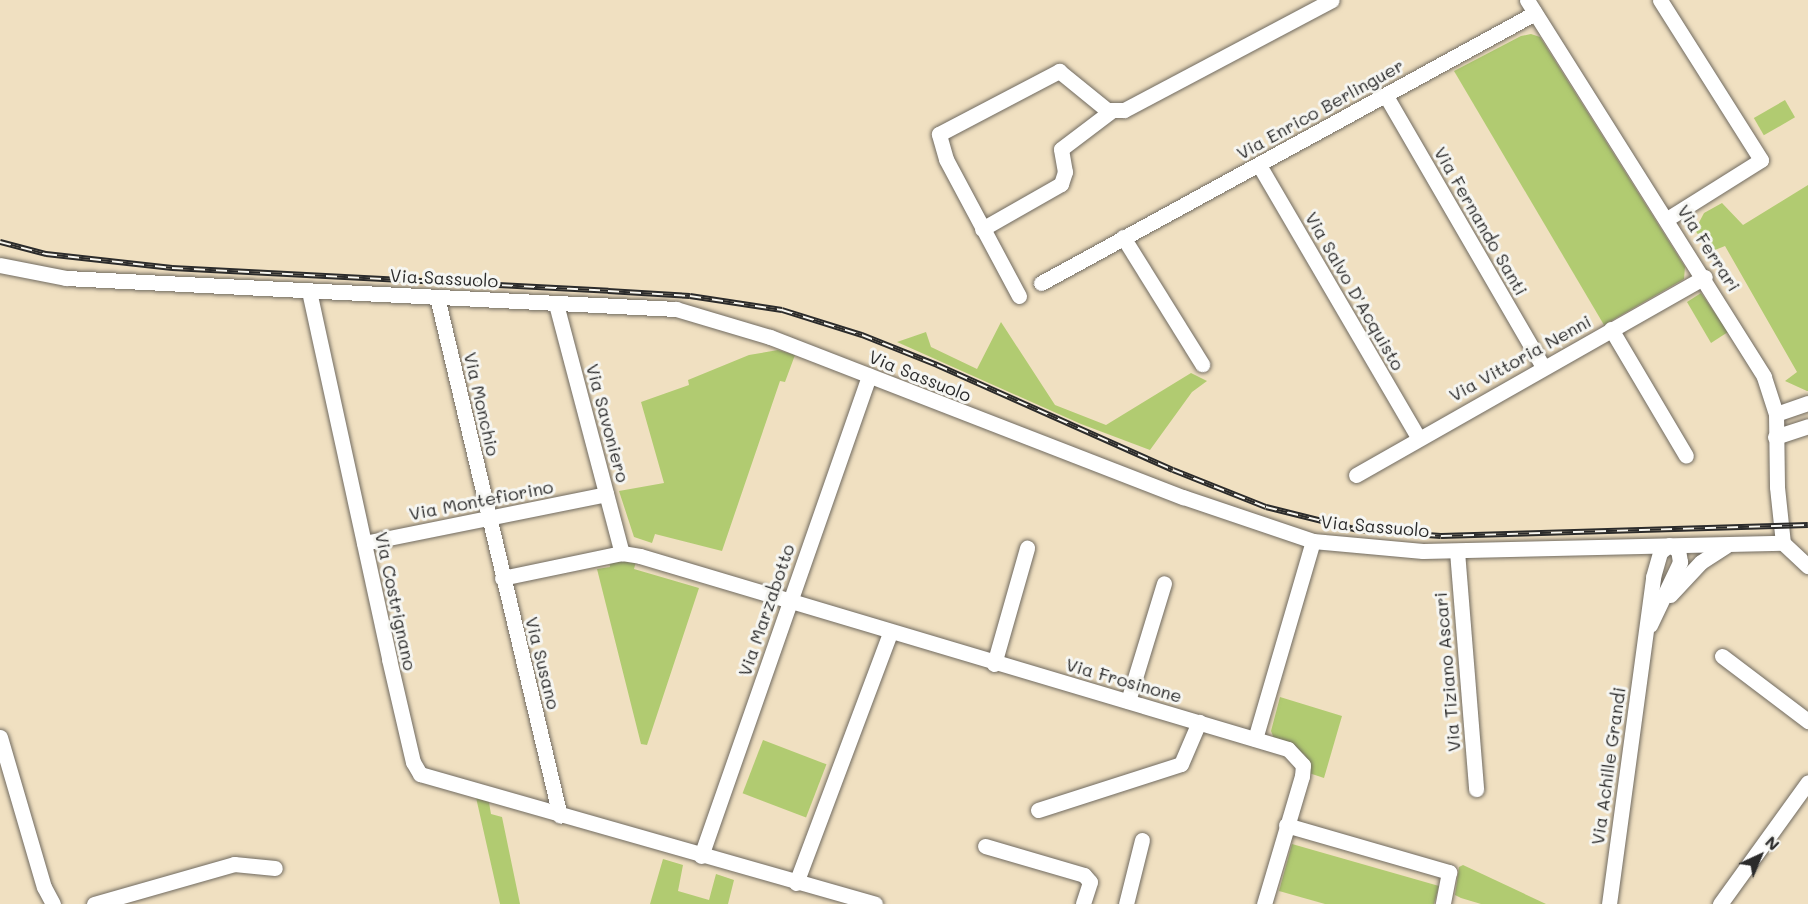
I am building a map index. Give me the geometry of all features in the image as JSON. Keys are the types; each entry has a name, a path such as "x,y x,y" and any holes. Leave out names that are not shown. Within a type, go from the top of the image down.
{"street":[{"path":"982,229 1061,184 1065,172 1061,149 1111,111 1124,110 1332,0"},
{"path":"1660,0 1761,160 1667,219"},
{"name":"Via Ferrari","path":"1531,6 1705,277 1764,377 1776,414 1775,437 1783,543"},
{"name":"Via Enrico Berlinguer","path":"1041,284 1123,237 1386,96 1531,6"},
{"path":"1019,296 982,229 939,142 943,130 1059,71 1111,111"},
{"name":"Via Fernando Santi","path":"1386,96 1543,367"},
{"name":"Via Salvo D'Acquisto","path":"1258,165 1418,437"},
{"path":"1123,237 1202,364"},
{"name":"Via Sassuolo","path":"0,265 66,278 698,313 1183,496 1313,541 1391,551 1783,543"},
{"name":"Via Vittoria Nenni","path":"1356,475 1418,437 1705,277"},
{"name":"Via Costrignano","path":"309,291 416,769 428,778 560,816"},
{"name":"Via Monchio","path":"437,297 488,519"},
{"name":"Via Savoniero","path":"556,304 622,553"},
{"path":"1611,329 1686,456"},
{"name":"Via Marzabotto","path":"701,856 869,376"},
{"path":"1776,414 1808,402"},
{"path":"1775,437 1808,426"},
{"name":"Via Montefiorino","path":"364,543 606,494"},
{"name":"Via Susano","path":"488,519 560,816"},
{"path":"1255,739 1313,541"},
{"path":"1783,543 1808,566"},
{"name":"Via Achille Grandi","path":"1634,545 1644,558 1652,589"},
{"name":"Via Achille Grandi","path":"1609,904 1645,632 1657,559 1669,545 1677,550 1680,562 1659,609 1645,632"},
{"name":"Via Achille Grandi","path":"1659,609 1701,562 1728,545"},
{"path":"994,664 1027,548"},
{"name":"Via Tiziano Ascari","path":"1457,551 1476,789"},
{"path":"502,578 622,553"},
{"name":"Via Frosinone","path":"622,553 1288,749 1303,765 1264,904"},
{"path":"1128,701 1164,583"},
{"path":"796,882 890,633"},
{"path":"1722,656 1808,721"},
{"path":"1038,810 1180,764 1199,722"},
{"path":"0,737 44,887 53,904"},
{"path":"1720,904 1808,782"},
{"path":"560,816 875,904"},
{"path":"1286,825 1449,872 1443,904"},
{"path":"1125,904 1142,840"},
{"path":"985,846 1084,875 1090,882 1083,904"},
{"path":"94,904 223,866 248,863 275,868"}],"green space":[{"path":"1531,34 1540,37 1685,267 1684,279 1604,325 1454,71 1521,36"},
{"path":"1785,100 1795,117 1764,135 1754,118"},
{"path":"1808,185 1807,391 1785,381 1797,372 1725,246 1710,252 1695,230 1704,213 1722,203 1743,225"},
{"path":"1701,293 1728,332 1711,343 1687,302"},
{"path":"1001,322 1055,405 1106,425 1191,373 1207,381 1192,392 1150,450 1081,424 897,342 926,332 931,347 977,369"},
{"path":"778,350 795,355 785,382 780,381 722,551 655,534 652,543 634,537 619,491 664,483 641,402 689,385 688,380 749,355"},
{"path":"609,557 637,558 634,569 699,588 647,745 641,744 597,569 610,567"},
{"path":"1280,697 1342,716 1324,778 1309,773 1311,765 1304,754 1275,741 1271,731"},
{"path":"763,740 826,764 806,818 743,793"},
{"path":"475,793 488,797 491,814 502,817 520,904 500,904"},
{"path":"1292,844 1439,886 1434,904 1325,904 1279,891"},
{"path":"663,859 683,865 678,891 709,900 716,874 734,880 728,904 650,904"},
{"path":"1463,865 1546,904 1481,904 1461,898 1455,895 1459,867"}],"railway":[{"path":"0,242 46,254 172,268 690,296 782,310 862,335 937,365 1173,470 1266,507 1358,530 1441,536 1808,525"}]}
